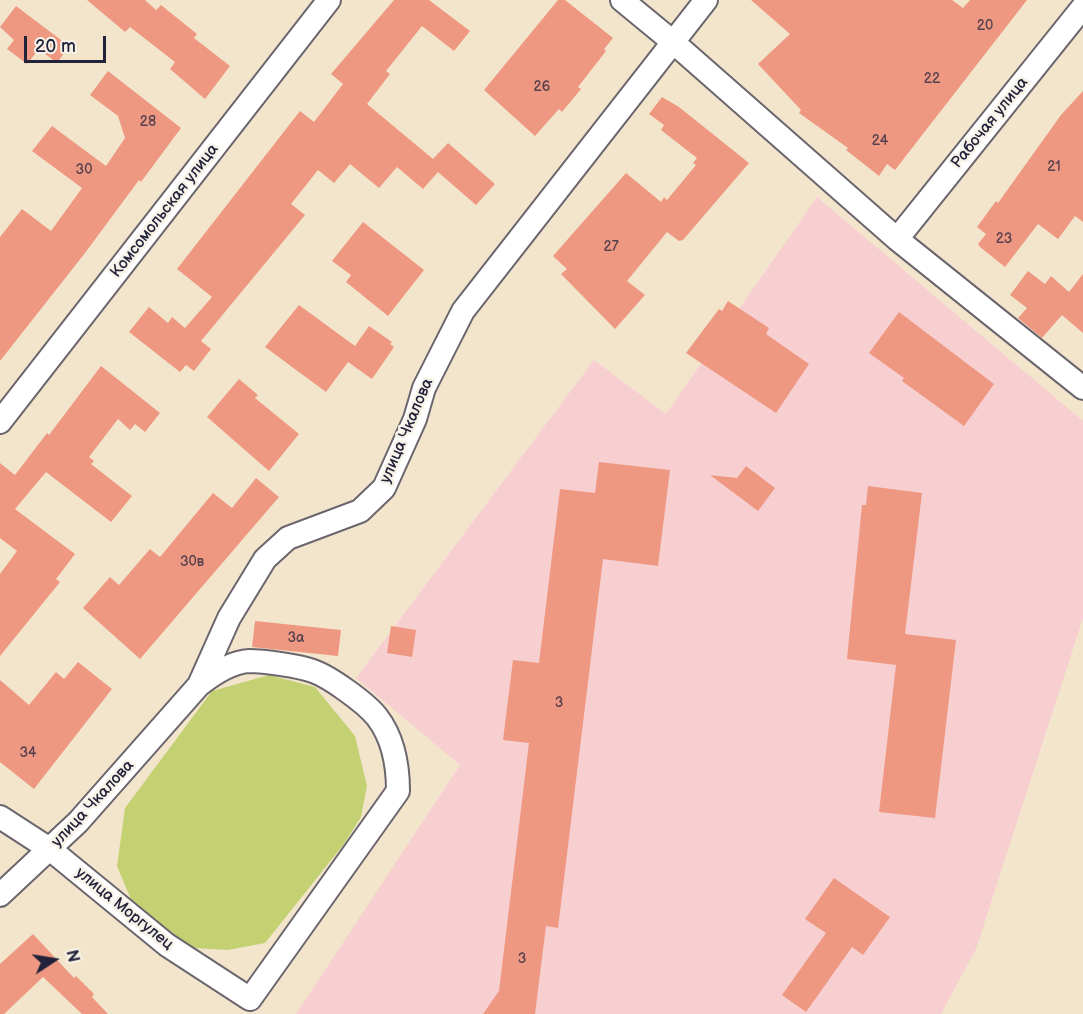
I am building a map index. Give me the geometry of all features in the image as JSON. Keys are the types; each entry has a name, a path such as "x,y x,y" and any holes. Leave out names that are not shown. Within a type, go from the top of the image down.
{"street":[{"name":"Комсомольская улица","path":"0,422 329,0"},
{"path":"622,0 897,239 1083,388"},
{"name":"улица Чкалова","path":"0,895 28,867 51,850 105,793 199,685 229,618 265,559 288,538 360,511 384,488 414,419 424,388 463,311 706,0"},
{"name":"Рабочая улица","path":"897,239 1083,7"},
{"path":"199,685 215,672 248,661 314,671 355,697 377,717 389,739 398,764 398,791 252,1007"},
{"name":"улица Моргулец","path":"0,816 51,850 167,945 252,1007"}],"shaded area":[{"path":"817,197 1083,421 1083,618 976,949 941,1014 296,1014 460,765 356,678 594,360 666,414"}],"green space":[{"path":"269,675 315,687 355,736 367,786 361,817 344,844 265,943 228,950 194,948 170,936 134,907 117,866 125,808 212,691"}],"building":[{"path":"87,0 145,0 156,10 161,5 197,34 194,38 230,66 205,99 170,69 175,62 130,27 125,32"},
{"path":"394,0 429,0 470,31 454,51 422,26 386,71 390,74 367,104 433,159 448,143 495,184 476,205 438,172 423,189 397,167 379,188 350,164 334,183 318,170 291,204 305,215 201,341 211,349 194,371 186,365 180,372 129,332 149,307 168,323 172,317 185,328 212,297 177,269 300,111 314,122 343,84 331,74"},
{"path":"558,0 565,0 613,38 604,49 606,51 578,87 581,89 562,112 559,109 535,136 484,90"},
{"path":"751,0 952,0 963,8 970,0 1027,0 895,170 887,164 879,176 846,150 848,148 799,113 801,110 758,64 790,34"},
{"path":"16,6 69,46 57,63 39,49 27,64 7,49 14,40 0,27"},
{"path":"108,71 181,128 0,361 0,237 22,209 51,231 82,188 32,151 52,126 106,166 125,138 118,116 90,95"},
{"path":"1083,91 1083,222 1075,216 1058,239 1038,224 1005,267 980,247 978,244 986,234 977,227 996,201 998,203 1061,115"},
{"path":"662,97 679,107 749,163 683,240 679,241 667,232 627,281 645,295 615,329 561,274 567,269 553,256 626,173 661,202 664,197 667,200 696,165 693,163 697,158 661,130 664,125 649,114"},
{"path":"363,222 424,270 388,316 346,282 351,275 332,261"},
{"path":"1028,271 1045,284 1051,276 1069,292 1083,274 1083,333 1062,315 1042,338 1018,318 1027,308 1010,295"},
{"path":"728,301 769,328 766,334 809,364 776,413 686,353 719,309 722,311"},
{"path":"299,305 355,346 369,326 392,342 390,344 394,347 372,379 348,362 326,392 265,347"},
{"path":"899,312 994,384 964,426 902,381 904,378 869,353"},
{"path":"101,366 160,413 145,432 135,424 130,430 118,419 89,457 94,461 91,464 132,496 111,522 46,472 15,509 75,554 56,579 60,582 0,656 0,574 17,551 0,538 0,463 15,475 47,433 49,435"},
{"path":"239,379 258,395 255,398 299,434 269,471 207,417"},
{"path":"599,462 670,470 658,566 603,559 558,928 546,926 535,1014 483,1014 499,991 529,743 503,740 513,660 539,663 560,489 595,493"},
{"path":"746,466 775,488 758,511 710,475 737,478"},
{"path":"256,478 279,497 140,659 83,608 110,577 119,585 150,549 160,557 213,493 232,508"},
{"path":"868,486 922,493 905,634 956,640 935,818 879,812 896,665 847,659 862,505 866,505"},
{"path":"255,621 341,630 338,656 252,647"},
{"path":"391,626 416,630 412,657 387,653"},
{"path":"78,662 112,689 34,789 0,762 0,680 29,705 56,672 64,679"},
{"path":"834,878 890,917 863,955 852,947 806,1012 782,995 826,933 805,919"},
{"path":"33,934 74,978 76,976 94,994 92,997 108,1014 82,1014 43,977 4,1014 0,1014 0,964"}]}
